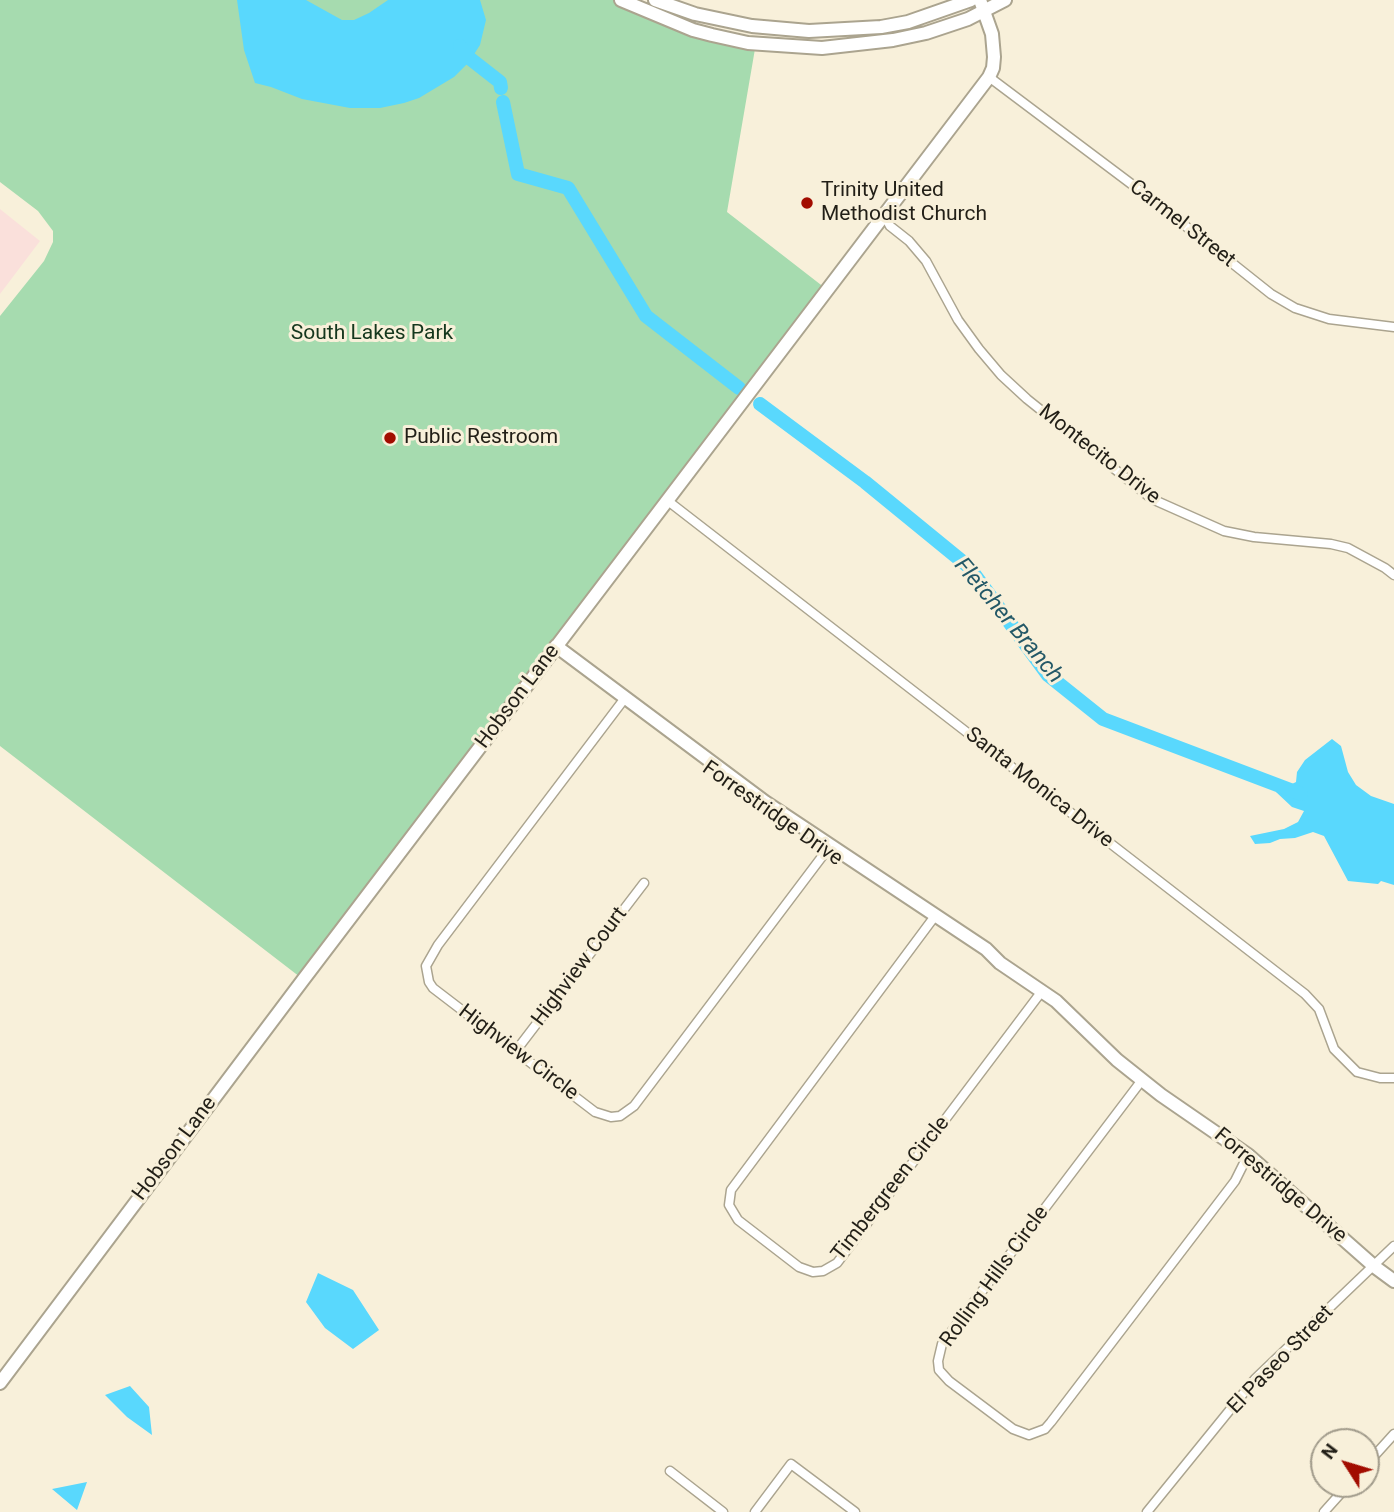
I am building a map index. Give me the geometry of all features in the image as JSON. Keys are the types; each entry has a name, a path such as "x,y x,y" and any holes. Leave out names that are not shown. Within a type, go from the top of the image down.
{"street":[{"path":"621,0 712,35 748,43 808,48 892,40 946,26 982,6 1005,0"},
{"path":"655,0 695,14 740,24 809,32 881,27 927,16 971,0"},
{"path":"982,6 992,34 994,57 989,77"},
{"name":"Hobson Lane","path":"0,1383 989,77"},
{"name":"Carmel Street","path":"989,77 1271,293 1295,307 1329,319 1394,327"},
{"name":"Montecito Drive","path":"884,215 890,226 909,241 926,261 958,320 1002,375 1027,399 1152,499 1224,531 1348,548 1394,575"},
{"name":"Santa Monica Drive","path":"668,501 1305,994 1319,1009 1334,1049 1357,1072 1380,1078 1394,1078"},
{"name":"Forrestridge Drive","path":"554,649 734,790 933,919 982,956 1000,963 1042,991 1142,1080 1248,1155 1394,1281"},
{"name":"Highview Circle","path":"623,701 438,944 426,966 433,988 595,1112 611,1117 628,1112 827,849"},
{"name":"Highview Court","path":"515,1052 644,883"},
{"name":"Timbergreen Circle","path":"933,919 731,1190 729,1205 737,1220 799,1267 813,1272 823,1271 837,1263 1042,991"},
{"name":"Rolling Hills Circle","path":"1142,1080 942,1344 938,1360 939,1370 949,1381 1013,1429 1028,1436 1045,1429 1235,1181 1248,1155"},
{"name":"El Paseo Street","path":"1147,1512 1255,1379 1394,1246"},
{"path":"1380,1450 1394,1434"},
{"path":"755,1512 791,1464 855,1512"},
{"path":"670,1471 723,1512"},
{"path":"1325,1512 1337,1498"}],"shaded area":[{"path":"0,209 40,241 0,294"}],"green space":[{"name":"South Lakes Park","path":"0,0 623,0 756,43 727,212 825,288 300,977 0,746 0,316 44,261 53,242 53,231 38,211 0,182"}],"water":[{"path":"237,0 306,0 342,20 354,20 388,0 480,0 486,20 480,45 469,62 454,77 419,98 404,103 380,108 350,108 302,99 255,83 244,50"},
{"path":"1332,739 1341,746 1348,772 1356,785 1371,796 1394,804 1394,885 1381,881 1378,884 1348,881 1324,836 1313,832 1295,838 1255,844 1250,836 1284,829 1298,822 1304,811 1292,807 1276,792 1296,782 1297,772 1305,760"},
{"path":"318,1273 353,1290 379,1330 353,1349 325,1328 306,1302"},
{"path":"130,1386 149,1407 152,1435 127,1417 105,1395"},
{"path":"87,1482 77,1510 52,1489"}],"waterway":[{"name":"Fletcher Branch","path":"460,46 468,57 500,82 501,88"},
{"name":"Fletcher Branch","path":"503,102 518,174 568,188 646,316 739,388"},
{"name":"Fletcher Branch","path":"760,404 865,482 969,567 1048,675 1103,719 1301,794"}],"place":[{"name":"Trinity United Methodist Church","path":"807,203"},
{"name":"Public Restroom","path":"390,438"}]}
